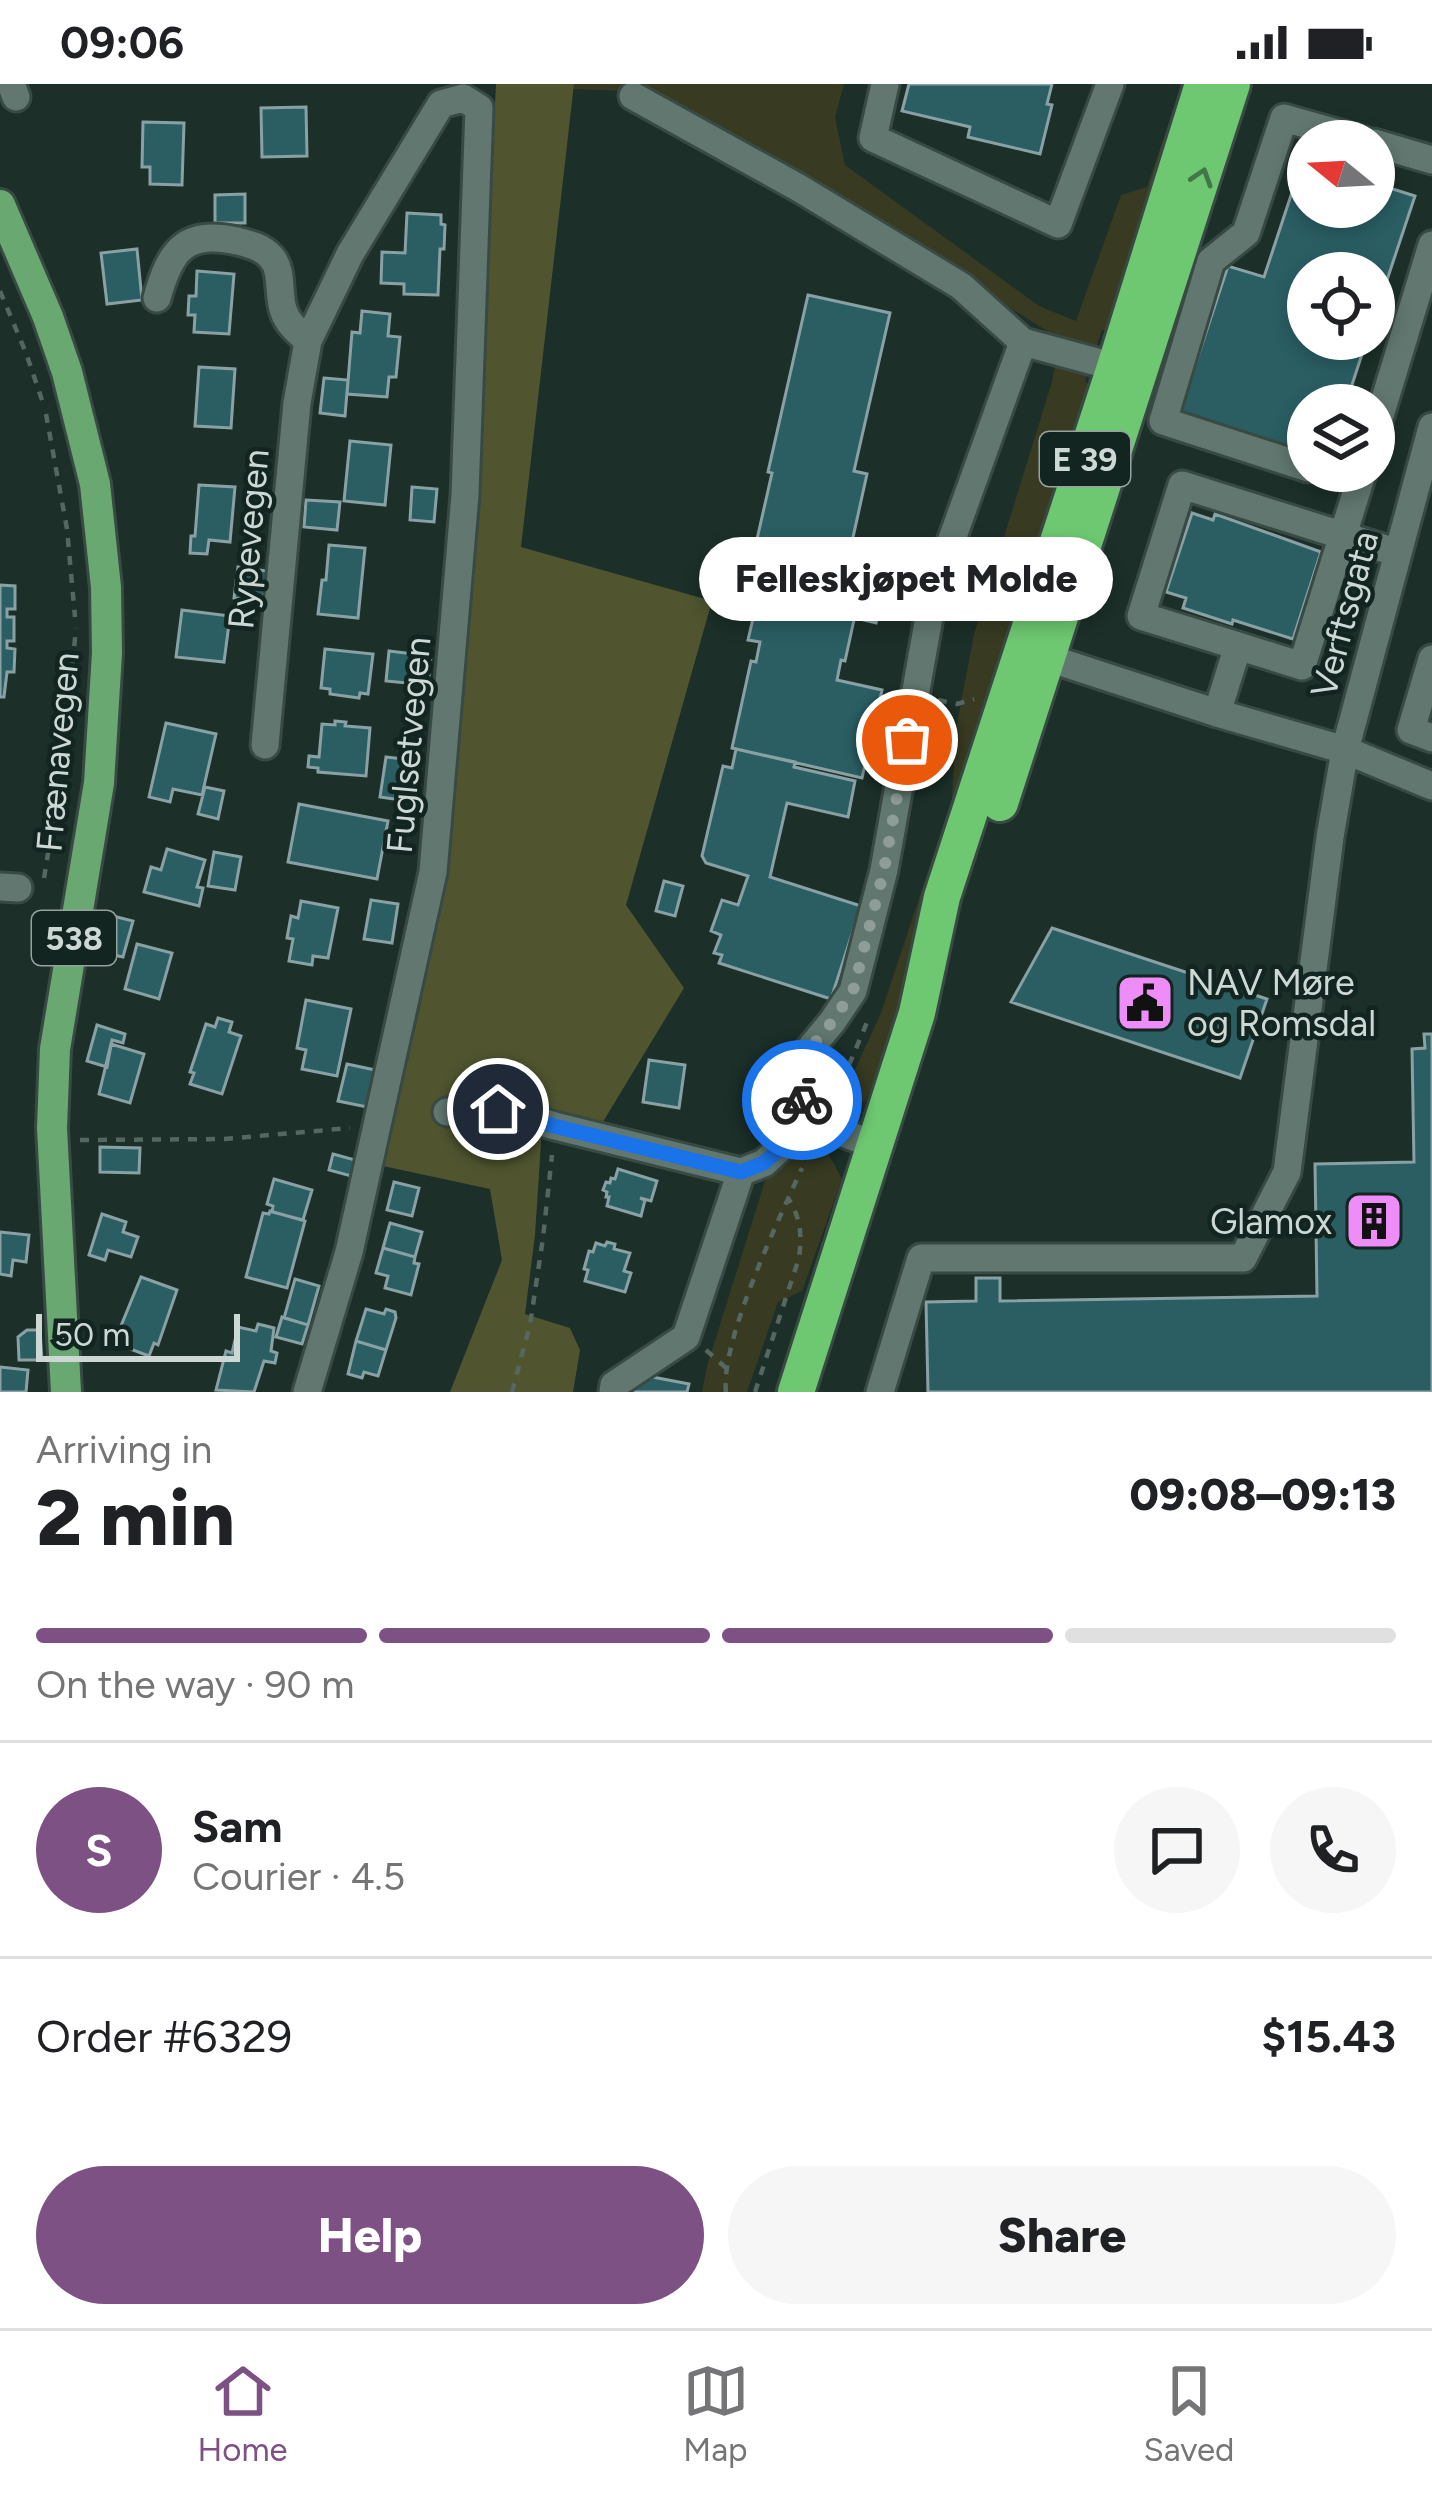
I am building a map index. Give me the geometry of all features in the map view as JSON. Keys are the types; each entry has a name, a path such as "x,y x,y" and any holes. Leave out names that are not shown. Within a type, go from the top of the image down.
{"highway":[{"name":"E 39","path":"1127,370 1203,84"},
{"name":"E 39","path":"796,1392 916,1012 942,897 1035,654 1127,370 1232,84"}],"main road":[{"name":"Frænavegen","path":"0,205 67,372 95,484 106,587 99,783 55,1049 52,1128 66,1392"}],"street":[{"path":"884,84 873,138 1058,224 1110,84"},
{"path":"633,96 961,286 1023,342 1127,370"},
{"name":"Rypevegen","path":"265,745 296,403 308,341 350,254 441,104 464,98"},
{"name":"Fuglsetvegen","path":"307,1392 349,1252 433,872 466,472 479,108 464,98"},
{"path":"1287,461 1162,421 1211,261 1246,232 1284,118 1291,120"},
{"path":"1395,149 1432,160"},
{"path":"157,298 169,261 188,243 209,237 251,244 277,265 283,310 308,341"},
{"path":"1390,384 1432,245"},
{"path":"875,1144 822,1125 799,1096 803,1057 853,991 884,870 934,589 1023,342"},
{"name":"Verftsgata","path":"880,1392 921,1258 1243,1258 1287,1172 1345,750 1427,463 1432,427"},
{"path":"1356,492 1342,536 1302,666 1141,616 1182,485 1342,536 1398,553"},
{"path":"1217,713 1238,646"},
{"path":"1035,654 1345,750 1432,786"},
{"path":"1432,659 1411,730 1432,738"},
{"path":"447,1112 498,1109 741,1172 764,1163 791,1138 822,1125"},
{"path":"613,1392 614,1385 686,1336 741,1172"}],"path":[{"path":"0,291 44,406 67,530 76,622 63,763 43,889 9,888"},
{"path":"957,704 974,698"},
{"path":"512,1392 530,1325 554,1126"},
{"path":"68,1140 224,1139 340,1127 358,1131"},
{"path":"726,1392 727,1363 743,1311 806,1160"},
{"path":"755,1392 799,1258 799,1216 788,1198"}],"green space":[{"path":"496,84 574,84 521,547 712,601 626,905 684,988 601,1125 543,1113 525,1314 570,1328 580,1350 573,1392 450,1392 502,1260 490,1189 383,1166 445,874 476,495"},
{"path":"574,84 844,84 835,117 845,165 1039,306 1076,321 1121,195 1147,187 1182,84 1192,84 1114,330 1102,330 1085,382 1095,387 866,1102 842,1098 881,1013 952,799 956,729 974,634 1061,340 817,185 649,92 573,89"},
{"path":"794,1148 826,1149 842,1179 802,1291 778,1302 747,1392 702,1392 765,1181"}],"building":[{"path":"909,84 1052,84 1040,154 968,137 970,127 902,111"},
{"path":"306,107 307,156 262,157 261,108"},
{"path":"143,122 184,123 182,185 150,184 150,167 142,167"},
{"path":"1395,190 1415,196 1395,256 1395,252 1287,252 1287,360 1360,360 1352,384 1287,384 1287,453 1178,417 1228,266 1264,277 1287,207 1287,228 1395,228"},
{"path":"245,194 245,223 215,223 215,195"},
{"path":"407,213 441,215 445,225 438,295 404,294 404,284 381,283 382,252 405,253"},
{"path":"137,249 142,300 107,304 101,253"},
{"path":"197,271 234,274 229,334 194,332 195,315 188,315 189,296 196,296"},
{"path":"808,295 890,313 854,471 867,474 846,569 864,574 837,680 882,690 862,778 732,748 751,661 756,662 760,642 748,640 767,559 774,561 777,553 755,548"},
{"path":"362,311 390,314 388,336 400,337 396,377 389,377 387,397 347,394 352,332 360,333"},
{"path":"199,367 235,369 231,428 195,426"},
{"path":"324,378 348,380 345,416 320,413"},
{"path":"350,441 391,445 385,505 344,501"},
{"path":"199,485 235,487 230,542 209,540 207,554 190,553"},
{"path":"412,487 437,489 434,522 410,520"},
{"path":"306,500 340,502 337,530 304,527"},
{"path":"1192,513 1213,520 1215,514 1321,552 1293,639 1183,608 1186,598 1166,592"},
{"path":"329,545 365,548 358,618 318,614"},
{"path":"238,567 267,571 263,602 234,598"},
{"path":"864,574 886,578 876,623 855,618"},
{"path":"0,585 15,586 15,609 7,609 7,617 14,617 14,641 7,641 7,648 15,649 14,672 7,672 4,697 0,697"},
{"path":"182,610 230,616 224,662 176,657"},
{"path":"325,649 373,654 368,694 360,693 359,698 321,688"},
{"path":"389,651 431,656 428,685 386,681"},
{"path":"335,721 370,728 366,776 308,767 309,756 319,757 322,724 335,725"},
{"path":"166,723 216,734 202,795 173,789 170,802 149,797"},
{"path":"736,749 855,781 848,817 787,803 770,877 861,906 831,999 719,963 722,955 714,953 721,935 711,931 722,900 738,905 748,876 706,863 702,856 723,766 732,768"},
{"path":"386,757 413,760 408,801 380,797"},
{"path":"205,787 224,791 218,819 198,814"},
{"path":"299,804 388,821 377,879 288,862"},
{"path":"167,849 205,860 197,887 203,888 199,906 144,892 151,867 161,870"},
{"path":"214,852 241,857 235,890 208,886"},
{"path":"664,881 683,886 675,916 656,911"},
{"path":"371,900 398,904 392,943 364,939"},
{"path":"301,901 338,908 328,958 313,956 312,965 289,961 291,916 298,918"},
{"path":"113,916 133,921 123,957 104,953"},
{"path":"1052,928 1267,999 1240,1078 1011,1002"},
{"path":"137,944 172,953 159,999 125,989"},
{"path":"306,1000 351,1009 337,1076 302,1069 306,1050 297,1048"},
{"path":"218,1018 232,1022 229,1032 241,1036 222,1094 190,1084 206,1024 215,1027"},
{"path":"97,1025 125,1034 123,1043 112,1040 107,1067 87,1061"},
{"name":"Glamox","path":"1424,1034 1432,1034 1432,1392 928,1392 926,1302 976,1301 976,1278 1000,1278 1000,1301 1317,1296 1315,1164 1414,1162 1412,1049 1425,1048"},
{"path":"111,1044 144,1054 130,1103 99,1094"},
{"path":"649,1060 685,1065 679,1108 643,1102"},
{"path":"347,1064 375,1070 367,1107 338,1101"},
{"path":"100,1147 140,1148 139,1173 100,1172"},
{"path":"333,1154 355,1160 351,1176 329,1170"},
{"path":"618,1169 657,1181 651,1201 640,1198 645,1200 641,1216 607,1206 609,1197 603,1190"},
{"path":"274,1179 312,1190 303,1220 272,1212 273,1206 267,1204"},
{"path":"394,1182 419,1188 412,1216 387,1210"},
{"path":"263,1213 305,1221 287,1288 246,1277"},
{"path":"102,1214 126,1222 123,1232 138,1237 131,1257 108,1250 105,1260 89,1255"},
{"path":"390,1223 422,1232 415,1257 383,1248"},
{"path":"0,1232 29,1235 26,1262 13,1260 11,1276 0,1274"},
{"path":"607,1242 630,1253 624,1271 631,1273 625,1292 585,1281 589,1251 593,1252 596,1243 605,1246"},
{"path":"383,1248 415,1257 414,1263 419,1264 411,1295 385,1288 388,1276 376,1273"},
{"path":"141,1277 177,1290 158,1345 154,1343 149,1356 114,1343"},
{"path":"295,1279 319,1286 308,1325 284,1318"},
{"path":"366,1309 395,1312 386,1350 356,1341"},
{"path":"282,1317 308,1325 302,1344 276,1337"},
{"path":"258,1324 274,1328 271,1351 277,1353 275,1363 264,1361 254,1392 216,1390 238,1327 256,1331"},
{"path":"27,1330 40,1330 42,1360 19,1360 18,1337"},
{"path":"356,1341 386,1350 378,1376 348,1374"},
{"path":"0,1367 28,1370 26,1392 0,1392"},
{"path":"637,1374 689,1384 687,1392 634,1392"}],"way so far":[{"path":"802,1100 803,1057 853,991 884,870 907,740"}],"place":[{"name":"Felleskjøpet Molde","path":"907,740"},
{"name":"NAV Møre og Romsdal","path":"1145,1003"},
{"name":"Glamox","path":"1374,1221"}],"route":[{"path":"498,1109 741,1172 764,1163 791,1138 822,1125 802,1100"}]}
